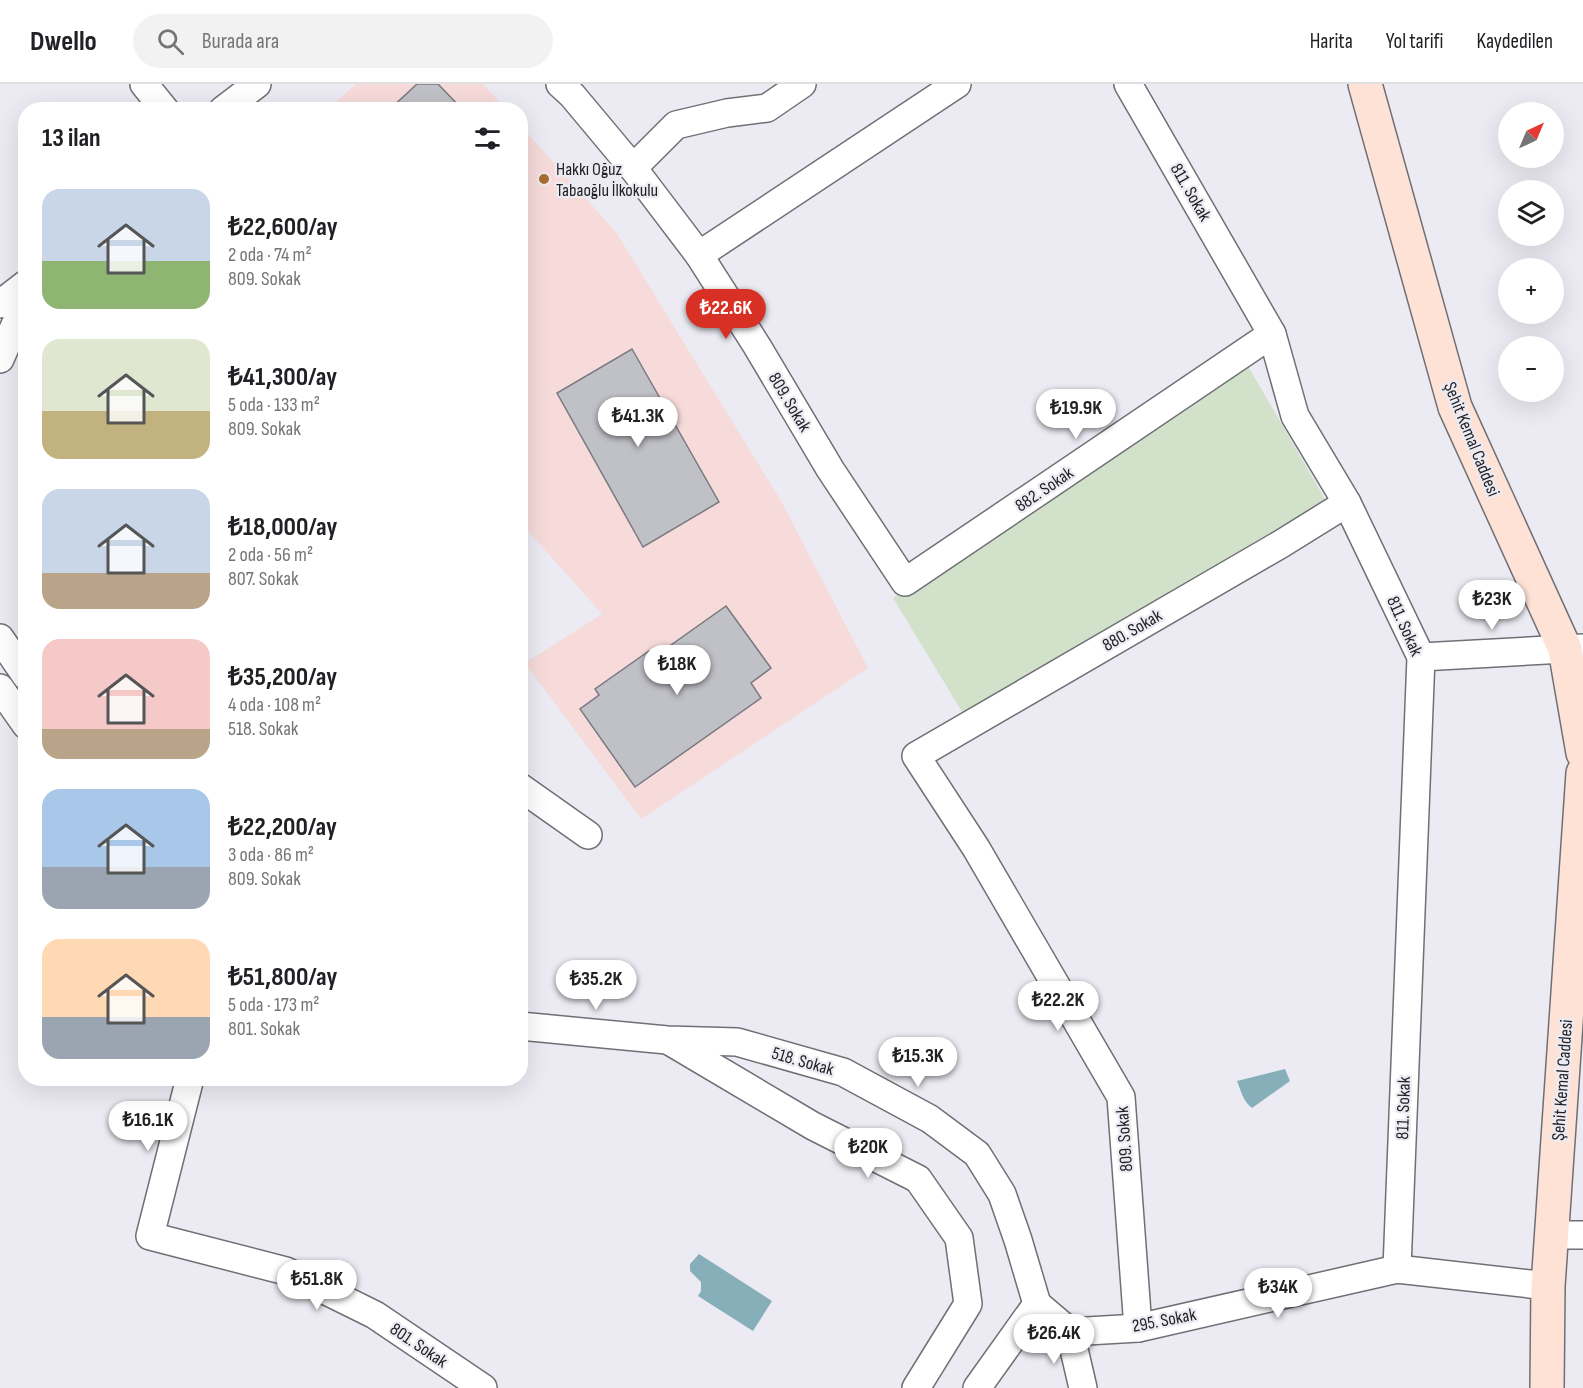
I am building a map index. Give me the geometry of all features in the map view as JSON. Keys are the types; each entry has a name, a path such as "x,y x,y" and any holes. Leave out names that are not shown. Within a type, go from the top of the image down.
{"main road":[{"name":"Şehit Kemal Caddesi","path":"1365,84 1455,407 1574,648 1583,753"},
{"name":"Şehit Kemal Caddesi","path":"1547,1388 1548,1286 1568,1235 1583,772"}],"street":[{"path":"144,84 159,102"},
{"path":"233,102 256,84"},
{"path":"633,168 676,125 727,113 767,108 802,84"},
{"path":"699,255 957,84"},
{"name":"811. Sokak","path":"1128,84 1272,334 1295,416 1347,503 1421,657 1397,1269"},
{"name":"809. Sokak","path":"573,88 699,255 757,346 830,469 904,582"},
{"path":"0,304 18,290"},
{"path":"0,359 18,318"},
{"name":"882. Sokak","path":"904,582 1272,334"},
{"name":"880. Sokak","path":"916,756 1347,503"},
{"path":"0,638 18,664"},
{"path":"1421,657 1574,648"},
{"path":"0,688 18,714"},
{"name":"809. Sokak","path":"916,756 976,848 1121,1097 1138,1328"},
{"path":"528,793 588,835"},
{"name":"518. Sokak","path":"528,1027 667,1040 737,1042 843,1072 930,1119 977,1154 1002,1194 1037,1304"},
{"path":"667,1040 813,1126 918,1179 959,1238 968,1304 916,1388"},
{"name":"801. Sokak","path":"188,1086 150,1236 286,1271 375,1315 483,1388"},
{"name":"295. Sokak","path":"1070,1332 1138,1328 1397,1269 1548,1286"},
{"path":"977,1388 1037,1304 1070,1332 1083,1388"}],"shaded area":[{"path":"356,84 483,84 500,102 336,102"},
{"path":"528,134 616,232 781,501 868,668 641,819 528,667 528,661 602,614 528,531"}],"green space":[{"path":"1248,366 1326,501 967,720 893,598"}],"water":[{"path":"1285,1069 1290,1081 1252,1108 1246,1102 1237,1081"},
{"path":"699,1254 772,1301 753,1331 698,1296 701,1291 701,1282 690,1271 690,1264"}],"building":[{"path":"417,84 438,84 455,102 398,102"},
{"path":"632,349 719,502 643,547 557,393"},
{"path":"726,606 771,668 751,683 761,698 635,787 580,709 599,695 595,689 649,651 654,657"}],"place":[{"name":"Hakkı Oğuz Tabaoğlu İlkokulu","path":"544,179"}]}
